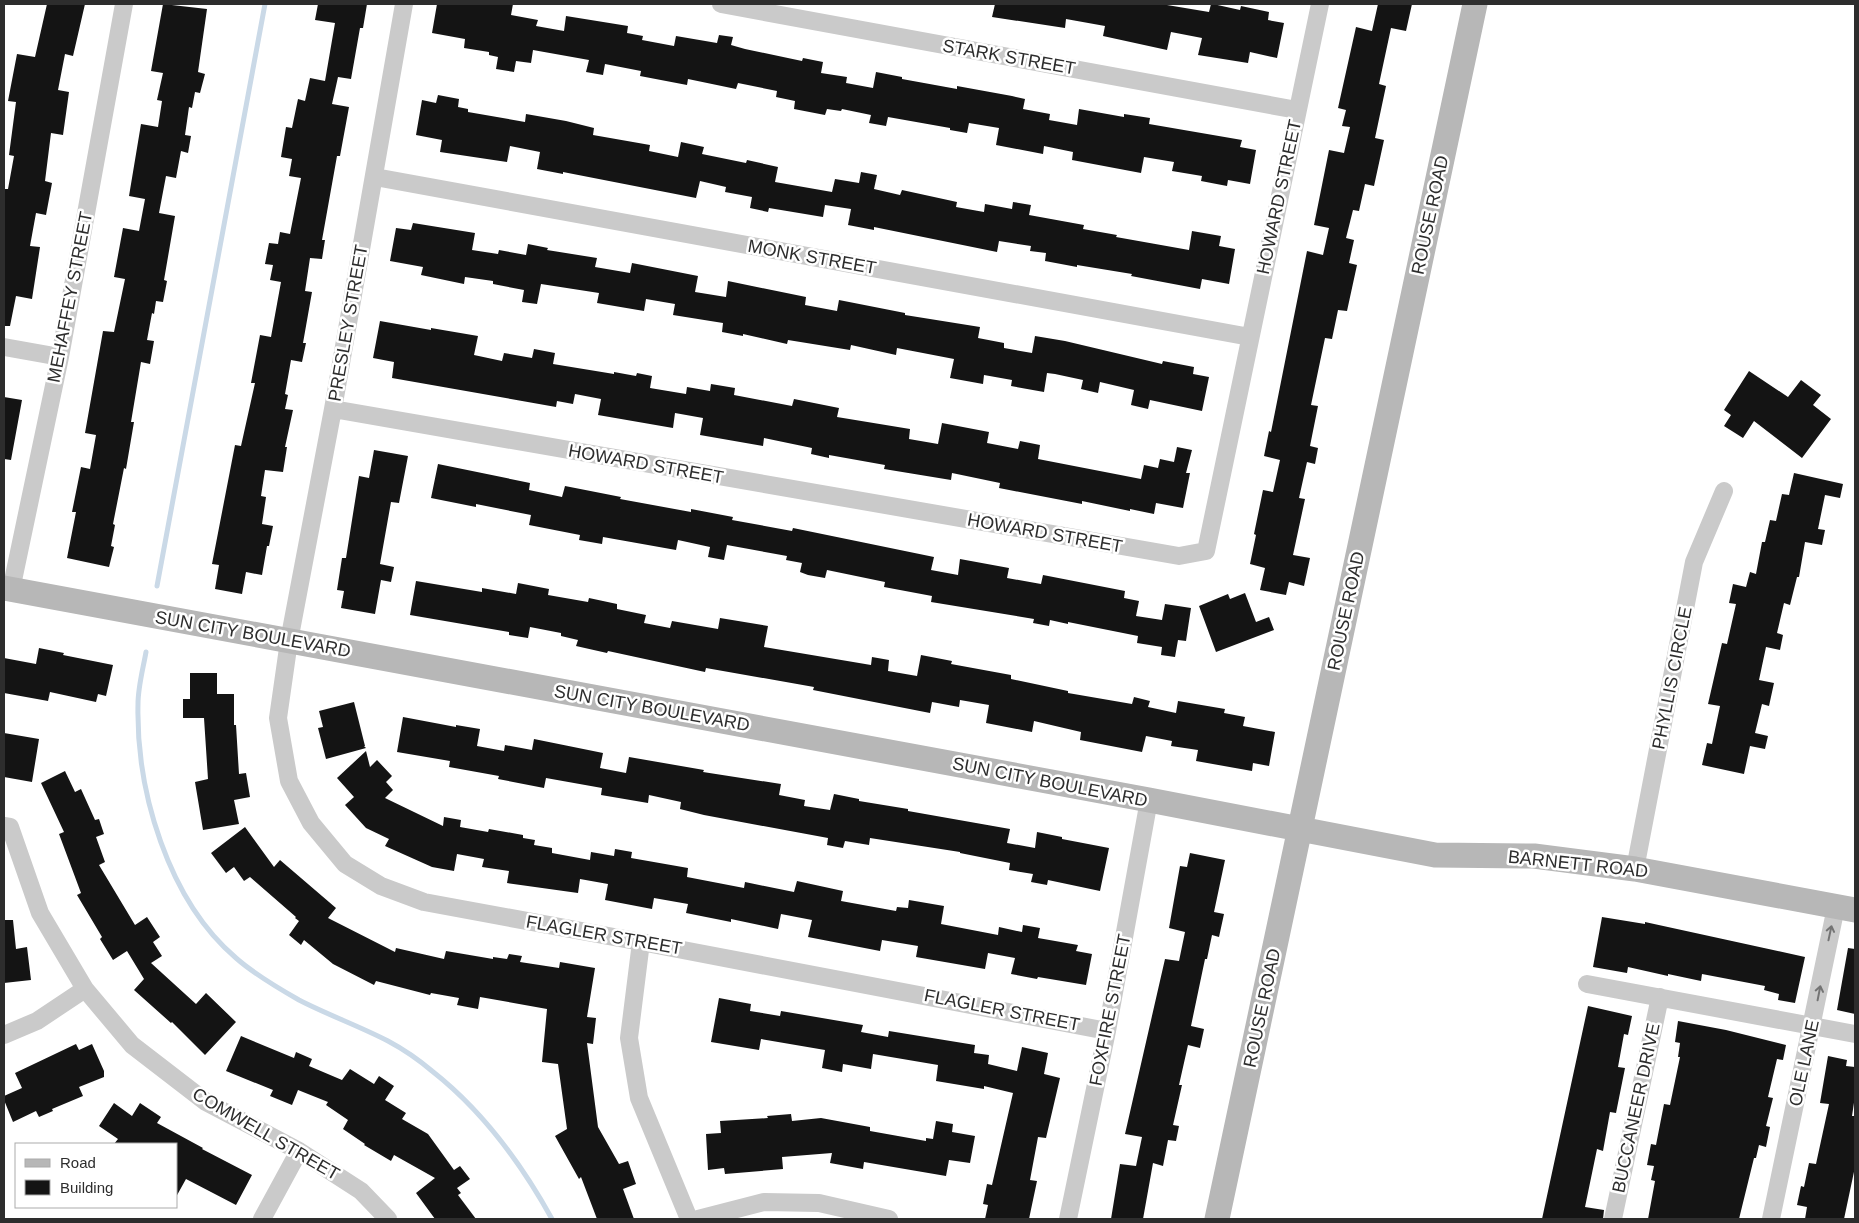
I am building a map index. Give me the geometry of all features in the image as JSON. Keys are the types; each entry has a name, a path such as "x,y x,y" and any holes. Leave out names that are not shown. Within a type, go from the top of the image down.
{"street":[{"name":"MEHAFFEY STREET","path":"7,589 60,357 124,4"},
{"name":"PRESLEY STREET","path":"289,641 375,177 404,4"},
{"name":"STARK STREET","path":"721,4 1297,110"},
{"name":"HOWARD STREET","path":"333,409 1179,556 1206,551 1320,4"},
{"name":"ROUSE ROAD","path":"1217,1219 1475,4"},
{"name":"MONK STREET","path":"375,177 1250,338"},
{"path":"4,346 60,357"},
{"name":"PHYLLIS CIRCLE","path":"1635,869 1694,562 1724,492"},
{"name":"SUN CITY BOULEVARD","path":"7,589 1299,829"},
{"name":"FLAGLER STREET","path":"289,641 278,718 289,780 311,823 344,864 381,886 424,902 1108,1031"},
{"name":"FOXFIRE STREET","path":"1068,1219 1108,1031 1149,800"},
{"name":"COMWELL STREET","path":"4,826 10,827 40,913 84,989 132,1045 206,1102 300,1151 361,1191 388,1219"},
{"name":"BARNETT ROAD","path":"1299,829 1435,855 1534,856 1635,869 1846,908"},
{"name":"OLE LANE","path":"1771,1219 1812,1026 1846,908"},
{"path":"641,942 629,1038 639,1098 689,1219"},
{"path":"1587,984 1855,1034"},
{"path":"4,1035 37,1021 84,989"},
{"name":"BUCCANEER DRIVE","path":"1613,1219 1660,997"},
{"path":"262,1219 300,1151"},
{"path":"698,1219 764,1202 819,1203 889,1219"}],"building":[{"path":"47,4 85,4 73,56 65,54 58,90 69,92 63,135 51,133 45,181 52,183 46,215 36,213 30,246 40,247 32,299 16,296 10,326 4,326 4,189 8,189 14,156 9,155 16,102 8,101 17,54 35,57"},
{"path":"163,4 207,9 198,72 205,74 200,93 195,92 192,108 189,107 185,135 191,136 188,153 181,151 176,178 166,176 159,213 175,216 164,280 167,281 163,302 156,301 154,314 152,313 147,340 154,341 150,364 141,362 131,422 134,422 126,469 124,468 113,524 115,525 111,546 114,547 109,567 67,558 76,512 72,512 81,467 90,469 96,435 85,433 103,331 114,332 125,279 114,277 123,228 139,231 145,199 129,196 141,124 158,127 162,101 157,100 163,73 151,71"},
{"path":"318,4 367,4 363,28 360,28 351,79 338,77 332,104 349,107 340,156 337,156 322,240 325,240 322,259 310,258 305,291 312,292 303,343 306,343 302,362 291,360 285,394 288,395 285,409 293,410 285,447 287,447 283,472 265,470 261,496 266,497 262,524 273,526 269,546 267,546 262,575 246,572 242,594 215,589 219,565 212,564 235,445 241,446 255,383 251,383 260,335 271,337 281,282 270,280 273,265 265,264 269,243 278,244 280,232 290,234 301,178 289,176 292,159 281,157 286,127 292,128 298,99 305,101 310,78 325,81 335,23 315,20"},
{"path":"437,4 513,4 511,15 538,20 536,26 564,31 566,16 628,26 627,33 643,36 642,40 674,46 676,36 717,43 719,35 733,37 731,45 745,49 802,61 803,58 823,62 821,73 847,77 846,83 873,88 876,72 902,77 902,79 957,89 957,86 1012,96 1025,99 1023,109 1050,114 1049,120 1077,125 1079,109 1124,117 1124,114 1150,118 1149,124 1242,140 1240,147 1256,150 1250,184 1228,180 1227,186 1201,181 1202,176 1172,171 1174,162 1144,157 1141,173 1072,160 1073,152 1044,146 1043,154 996,145 999,128 969,123 967,133 950,130 950,128 888,117 886,126 869,123 871,115 842,109 841,111 827,109 825,115 794,109 795,101 776,97 777,91 738,83 736,89 688,79 687,85 640,76 641,71 605,64 603,75 586,72 589,60 533,50 531,63 516,61 514,72 496,69 498,57 489,55 489,52 464,48 465,39 432,33"},
{"path":"995,4 1161,4 1209,12 1211,4 1213,4 1240,10 1241,6 1269,12 1268,20 1284,23 1277,58 1250,52 1248,63 1198,55 1202,38 1171,32 1167,50 1103,36 1105,26 1066,19 1065,28 992,17"},
{"path":"1378,4 1412,4 1406,31 1391,28 1379,84 1386,86 1375,138 1384,140 1374,186 1365,184 1359,211 1353,210 1346,238 1354,240 1349,263 1357,265 1347,311 1338,310 1332,339 1325,338 1311,405 1318,406 1310,446 1318,448 1315,464 1307,462 1299,498 1305,499 1293,555 1310,558 1304,586 1289,582 1286,595 1260,590 1265,568 1250,564 1263,490 1273,492 1280,460 1264,456 1269,431 1271,432 1307,251 1323,255 1329,228 1314,225 1329,150 1344,153 1350,127 1342,126 1346,110 1338,108 1356,27 1372,31"},
{"path":"438,95 459,99 458,107 468,109 468,112 525,122 526,114 566,121 594,128 593,135 650,145 649,151 678,157 681,142 704,147 702,154 746,163 747,160 778,167 775,182 832,192 835,179 859,183 861,172 877,175 874,189 900,195 902,190 957,202 956,207 984,212 985,204 1012,209 1013,202 1031,205 1029,215 1084,225 1083,229 1117,235 1116,237 1189,250 1192,231 1221,236 1219,246 1235,249 1229,284 1202,279 1200,289 1131,276 1132,274 1045,261 1046,253 1030,251 1031,246 999,241 997,252 874,227 874,230 848,225 851,209 825,205 823,217 769,208 768,212 750,208 752,197 725,192 726,187 700,181 696,198 563,172 563,174 537,169 540,152 510,146 507,162 440,152 442,140 416,135 422,100 436,103"},
{"path":"413,223 475,233 472,250 498,254 499,250 526,255 528,244 548,248 547,250 597,258 595,267 630,273 632,263 698,276 695,292 726,297 728,281 806,297 805,305 837,311 839,300 905,313 905,315 980,327 978,338 1004,343 1004,348 1032,353 1035,336 1065,341 1162,364 1163,361 1194,367 1193,374 1209,377 1202,411 1150,400 1148,409 1131,405 1134,390 1100,382 1098,393 1081,389 1083,380 1055,374 1047,373 1044,392 1011,386 1012,380 984,375 983,384 950,378 954,359 897,348 896,355 851,345 850,350 788,340 787,344 743,334 743,336 722,332 723,323 673,315 675,304 646,299 644,311 597,303 599,293 541,284 537,304 522,302 524,290 493,284 493,281 465,277 464,284 421,275 423,267 390,261 396,228 411,230"},
{"path":"380,321 478,336 474,355 502,361 504,353 532,358 534,349 555,353 553,364 614,374 614,372 636,376 637,373 652,376 650,388 686,394 687,387 710,391 711,384 735,388 734,395 792,406 794,399 839,408 837,417 910,429 909,439 938,444 942,423 989,432 987,443 1018,449 1020,441 1040,445 1038,459 1141,479 1144,465 1158,468 1160,459 1174,462 1177,447 1192,450 1186,473 1190,473 1183,508 1156,503 1154,514 1082,501 1082,504 999,488 1000,483 952,473 951,480 884,469 885,465 829,455 829,458 811,454 812,448 764,438 763,446 700,435 703,418 675,413 673,428 598,415 601,399 575,394 573,404 557,401 556,407 392,378 394,362 373,358"},
{"path":"1749,371 1788,397 1801,380 1821,395 1813,405 1831,419 1802,458 1754,421 1743,438 1724,426 1731,415 1724,410"},
{"path":"4,397 22,400 11,460 4,459"},
{"path":"374,450 408,456 399,503 391,502 380,564 394,567 391,582 381,580 375,614 341,608 344,591 337,590 342,558 346,558 359,476 369,478"},
{"path":"438,464 530,483 529,490 562,497 565,486 621,497 620,499 691,512 691,509 733,517 732,520 792,531 793,528 934,557 931,570 958,575 960,559 1009,568 1007,578 1041,584 1043,575 1125,591 1124,598 1139,601 1136,616 1162,620 1165,604 1191,608 1186,641 1178,640 1175,657 1161,655 1162,647 1137,643 1138,636 1068,622 1068,624 1050,620 1049,626 1033,623 1034,619 931,602 932,596 884,587 885,582 827,570 825,578 808,575 800,572 802,563 786,560 787,556 727,545 724,560 708,557 710,547 678,540 676,550 603,537 602,544 579,540 580,535 529,525 531,515 476,504 476,507 431,498"},
{"path":"1794,473 1843,484 1840,498 1825,495 1818,529 1825,530 1822,545 1805,542 1799,577 1797,577 1790,605 1784,603 1777,633 1783,635 1780,650 1766,647 1759,680 1774,683 1769,706 1762,704 1755,733 1768,736 1765,749 1750,746 1744,774 1702,765 1707,743 1712,744 1720,706 1708,704 1722,643 1727,644 1736,604 1729,603 1733,584 1746,587 1750,572 1756,574 1762,542 1765,542 1770,520 1776,521 1782,494 1789,495"},
{"path":"416,581 482,592 482,588 516,594 518,583 549,589 548,595 588,602 589,598 617,604 617,609 646,615 644,623 670,628 672,621 718,629 720,618 768,626 764,647 871,665 872,657 889,660 888,671 917,676 921,655 952,661 951,664 1011,675 1011,679 1068,691 1068,693 1132,704 1134,697 1150,701 1148,707 1176,713 1178,701 1225,709 1224,713 1245,717 1243,726 1275,732 1269,766 1253,763 1252,771 1196,761 1198,750 1171,746 1172,741 1146,736 1142,752 1080,740 1081,732 1034,721 1032,732 986,723 989,705 960,700 959,707 932,702 930,713 813,690 814,687 706,668 705,672 608,651 607,653 576,646 578,640 561,636 561,633 530,627 528,638 509,635 509,632 410,615"},
{"path":"1245,593 1256,622 1269,617 1274,630 1216,652 1199,606 1228,594 1230,599"},
{"path":"39,648 113,665 106,696 98,694 96,702 50,692 48,701 4,693 4,658 36,664"},
{"path":"190,673 217,673 217,694 234,694 234,725 236,725 239,774 246,773 250,797 234,800 239,824 203,830 195,782 208,779 204,718 183,718 183,699 190,699"},
{"path":"354,702 366,748 326,759 318,728 323,727 319,711"},
{"path":"403,717 456,727 456,725 480,729 477,746 504,751 505,745 532,750 534,739 603,753 600,768 626,773 629,757 704,770 703,772 781,784 779,795 805,800 804,806 830,810 834,794 859,799 859,801 908,809 908,811 1010,829 1007,843 1035,848 1037,832 1109,848 1100,891 1048,880 1047,885 1031,882 1033,874 1009,870 1010,863 960,852 870,838 869,845 845,841 843,848 827,845 828,838 704,815 680,809 681,802 649,795 648,803 601,795 602,788 546,778 544,788 498,779 499,776 449,767 450,761 397,752"},
{"path":"4,733 39,739 32,782 4,777"},
{"path":"366,751 370,767 377,760 392,776 386,782 393,790 385,798 443,826 444,817 461,820 460,827 488,832 489,829 523,835 523,838 535,840 534,845 552,848 552,853 590,860 591,852 614,856 615,849 632,852 631,858 688,868 687,877 744,888 745,882 794,892 797,881 843,891 841,901 896,911 897,907 908,908 909,900 944,906 941,924 998,935 999,927 1022,932 1023,925 1040,928 1038,938 1078,945 1076,951 1092,954 1086,985 1011,974 1015,958 988,953 985,969 916,957 918,946 882,940 880,951 808,937 812,920 781,914 778,929 731,919 731,922 686,913 688,904 654,898 652,909 605,900 608,884 580,879 578,893 507,883 509,871 482,867 484,859 457,854 454,871 432,867 385,846 389,839 366,828 345,805 354,797 337,778"},
{"path":"65,771 75,792 81,789 95,820 99,819 104,834 96,837 105,862 99,865 135,925 147,917 160,937 153,942 162,956 151,963 196,1004 206,993 236,1022 205,1055 172,1022 134,990 144,979 127,951 113,960 100,939 102,937 77,895 81,893 59,834 64,832 41,783"},
{"path":"245,827 274,867 280,860 336,908 328,918 395,952 396,948 444,959 446,951 493,959 493,957 507,959 509,954 522,956 520,962 559,968 560,962 595,968 587,1017 596,1018 593,1044 587,1043 598,1127 619,1164 628,1161 636,1184 623,1189 634,1219 597,1219 581,1177 579,1179 555,1136 567,1129 558,1064 542,1062 547,1009 480,997 478,1009 457,1005 459,998 431,993 430,995 376,981 374,985 333,964 304,940 301,945 289,935 299,921 296,917 250,877 244,881 234,867 226,873 211,853"},
{"path":"1190,853 1225,860 1214,912 1224,914 1219,937 1212,935 1191,1026 1204,1029 1200,1048 1188,1045 1173,1125 1179,1126 1176,1141 1168,1140 1163,1166 1153,1163 1143,1219 1111,1219 1120,1164 1136,1166 1142,1137 1125,1134 1165,959 1179,961 1185,932 1169,928 1180,866 1187,867"},
{"path":"1602,917 1645,924 1645,922 1805,957 1795,1003 1778,1000 1779,994 1764,990 1765,986 1702,974 1701,981 1628,967 1627,973 1593,967"},
{"path":"4,920 13,920 16,949 27,947 31,980 4,983"},
{"path":"1848,948 1855,949 1855,1014 1837,1010"},
{"path":"719,998 751,1004 750,1011 780,1016 781,1011 863,1025 861,1032 888,1037 889,1031 975,1045 974,1053 989,1055 988,1064 1017,1071 1022,1047 1048,1053 1044,1074 1060,1078 1046,1138 1038,1137 1030,1180 1037,1181 1029,1219 985,1219 988,1205 983,1204 987,1184 992,1185 1013,1093 984,1086 984,1089 936,1081 938,1065 873,1054 871,1069 843,1064 842,1072 822,1068 825,1050 761,1039 759,1050 711,1042"},
{"path":"1588,1006 1632,1016 1628,1035 1624,1034 1618,1067 1625,1068 1616,1113 1610,1112 1603,1151 1597,1149 1585,1207 1604,1210 1603,1219 1542,1219"},
{"path":"1678,1021 1726,1030 1786,1045 1783,1060 1777,1059 1768,1097 1773,1098 1766,1126 1770,1127 1766,1147 1759,1145 1756,1158 1754,1158 1739,1219 1648,1219 1655,1181 1651,1180 1654,1166 1647,1165 1651,1144 1656,1145 1664,1104 1670,1105 1680,1057 1678,1057 1680,1043 1675,1042"},
{"path":"241,1036 294,1058 296,1052 312,1059 309,1066 342,1080 350,1069 374,1084 379,1076 394,1086 385,1100 406,1113 402,1119 428,1134 454,1170 460,1166 470,1179 457,1188 461,1193 458,1195 476,1219 435,1219 416,1193 435,1178 394,1155 391,1161 364,1145 343,1129 348,1120 326,1105 328,1102 298,1090 292,1105 270,1096 273,1090 226,1071"},
{"path":"76,1044 79,1050 92,1044 104,1071 104,1077 79,1087 83,1096 52,1109 53,1111 39,1117 36,1111 13,1122 4,1096 22,1088 15,1073"},
{"path":"1828,1056 1847,1060 1846,1066 1855,1067 1855,1096 1852,1116 1855,1116 1855,1167 1844,1219 1805,1219 1807,1207 1797,1205 1801,1186 1804,1187 1809,1163 1816,1164 1829,1104 1820,1103"},
{"path":"114,1103 132,1116 140,1103 161,1117 157,1123 252,1175 236,1205 186,1179 178,1193 178,1143 115,1143 118,1139 99,1126"},
{"path":"791,1114 792,1121 821,1118 870,1127 870,1131 926,1141 926,1138 933,1139 936,1121 953,1124 952,1132 975,1136 970,1163 949,1160 946,1176 864,1162 863,1169 830,1163 832,1153 782,1157 783,1169 725,1174 724,1168 708,1170 706,1134 721,1133 720,1121 768,1118 767,1116"}],"waterway":[{"path":"157,586 265,4"},
{"path":"146,652 138,704 139,738 150,807 161,842 175,875 192,906 212,934 243,964 275,986 321,1011 394,1044 422,1063 451,1087 484,1121 514,1158 552,1219"}]}
